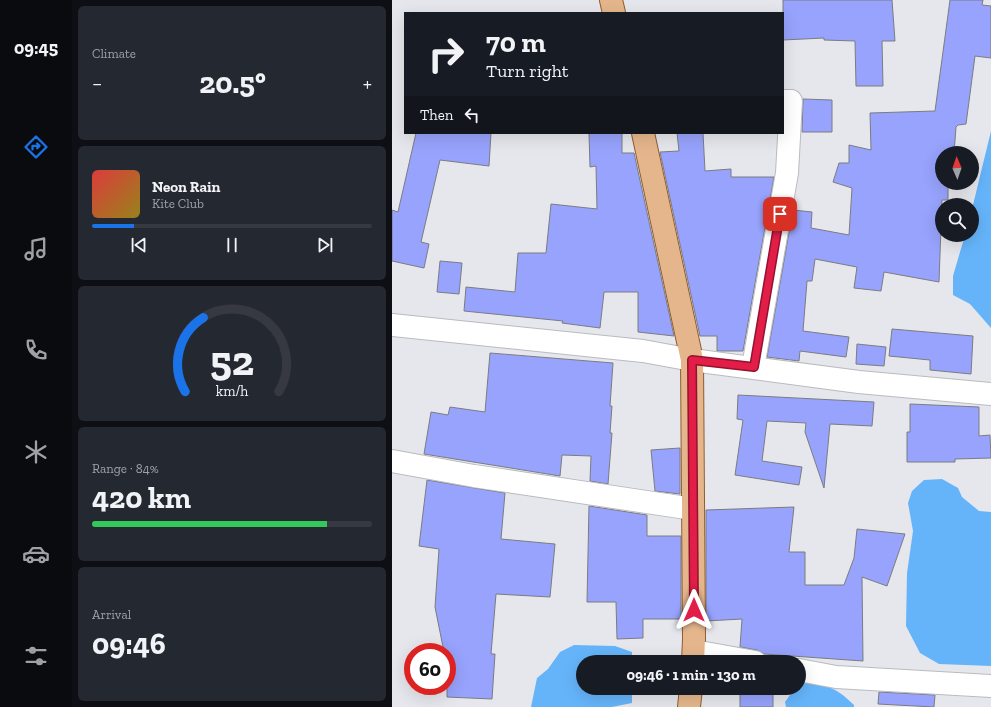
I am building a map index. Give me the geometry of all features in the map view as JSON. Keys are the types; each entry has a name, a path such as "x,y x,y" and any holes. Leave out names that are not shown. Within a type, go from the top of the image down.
{"main road":[{"path":"611,0 614,12"},
{"path":"643,134 692,360 694,509 693,655"},
{"path":"690,707 691,695"}],"street":[{"path":"754,367 787,173 791,101 784,101"},
{"path":"392,325 643,351 692,360 859,382 991,394"},
{"path":"392,461 482,477 694,509"},
{"path":"806,671 836,677 991,686"}],"water":[{"path":"991,131 991,328 970,304 953,295 953,276 963,242 979,242 979,198 975,198 977,190 979,190 979,180"},
{"path":"942,479 958,488 962,497 979,511 991,512 991,666 939,664 920,653 906,626 907,573 913,531 908,503 912,491 924,480"},
{"path":"574,645 615,646 632,652 632,655 576,655 576,695 632,695 632,703 612,707 531,707 537,678 548,669 560,652"},
{"path":"806,683 823,685 835,690 854,705 854,707 786,707 785,702 790,695 806,695"}],"building":[{"path":"783,0 892,0 895,41 882,41 883,86 856,86 855,41 824,40 824,38 784,40"},
{"path":"950,0 983,0 982,5 991,6 991,58 975,56 966,124 958,125 956,127 955,146 935,146 935,190 948,190 948,198 935,198 935,242 940,242 939,282 884,272 881,291 854,288 857,267 815,259 812,281 807,281 803,331 849,337 846,357 800,351 799,361 767,357 793,210 812,212 811,228 849,235 852,188 833,182 839,163 849,163 849,145 871,150 870,113 935,111"},
{"path":"803,99 832,100 832,132 802,132"},
{"path":"416,134 491,134 489,166 440,160 421,242 429,244 424,268 392,261 392,210 398,212"},
{"path":"589,134 622,134 622,153 634,153 674,336 638,332 638,292 604,292 600,328 562,323 563,321 464,311 466,287 515,292 518,253 546,253 551,204 597,209 596,166 590,167"},
{"path":"677,134 703,134 705,171 731,169 731,177 774,177 743,351 717,351 717,336 700,336 660,152 679,151"},
{"path":"440,261 462,263 459,294 437,292"},
{"path":"892,329 973,336 971,374 930,370 930,360 889,356"},
{"path":"857,344 886,347 884,366 856,364"},
{"path":"490,353 613,363 610,406 612,406 610,433 612,433 608,484 590,481 591,456 562,455 560,476 424,454 431,412 448,415 450,407 485,412"},
{"path":"738,395 874,402 872,426 830,424 824,488 805,432 806,423 767,421 762,461 802,467 799,485 735,475 743,420 737,419"},
{"path":"910,404 979,407 979,436 990,435 991,458 955,459 955,462 907,462 907,432 910,432"},
{"path":"680,448 680,494 655,491 651,450"},
{"path":"427,480 505,493 501,539 555,544 550,597 496,594 491,654 495,654 492,699 447,697 447,695 456,695 456,643 442,643 435,607 439,549 419,546"},
{"path":"589,506 647,515 647,536 681,536 681,619 643,619 643,638 617,639 616,602 587,602"},
{"path":"794,507 789,552 805,552 805,585 844,585 854,558 857,529 905,534 887,586 862,577 863,661 806,657 806,655 764,654 757,650 740,647 742,619 706,621 706,510"},
{"path":"879,692 935,695 934,707 878,704"},
{"path":"740,695 773,695 773,707 740,707"}],"route":[{"path":"694,610 692,360 754,367 780,214"}]}
